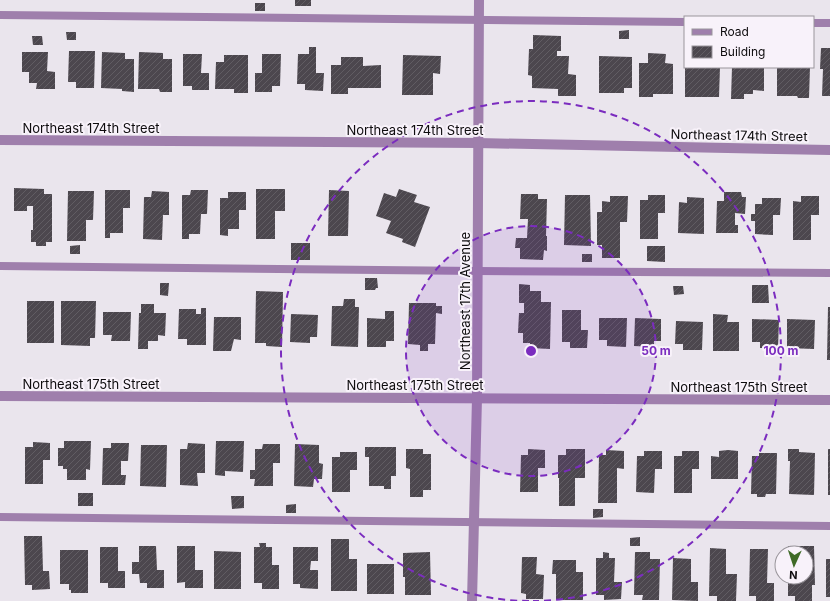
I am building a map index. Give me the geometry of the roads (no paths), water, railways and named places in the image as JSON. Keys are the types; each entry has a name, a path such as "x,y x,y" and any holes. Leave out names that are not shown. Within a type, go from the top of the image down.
{"street":[{"name":"Northeast 17th Avenue","path":"472,601 478,398 479,0"},
{"name":"Northeast 174th Street","path":"0,140 478,143 830,150"},
{"name":"Northeast 175th Street","path":"0,396 830,400"}],"lane":[{"path":"0,15 684,22"},
{"path":"814,23 830,23"},
{"path":"0,266 830,273"},
{"path":"0,517 830,526"}]}
